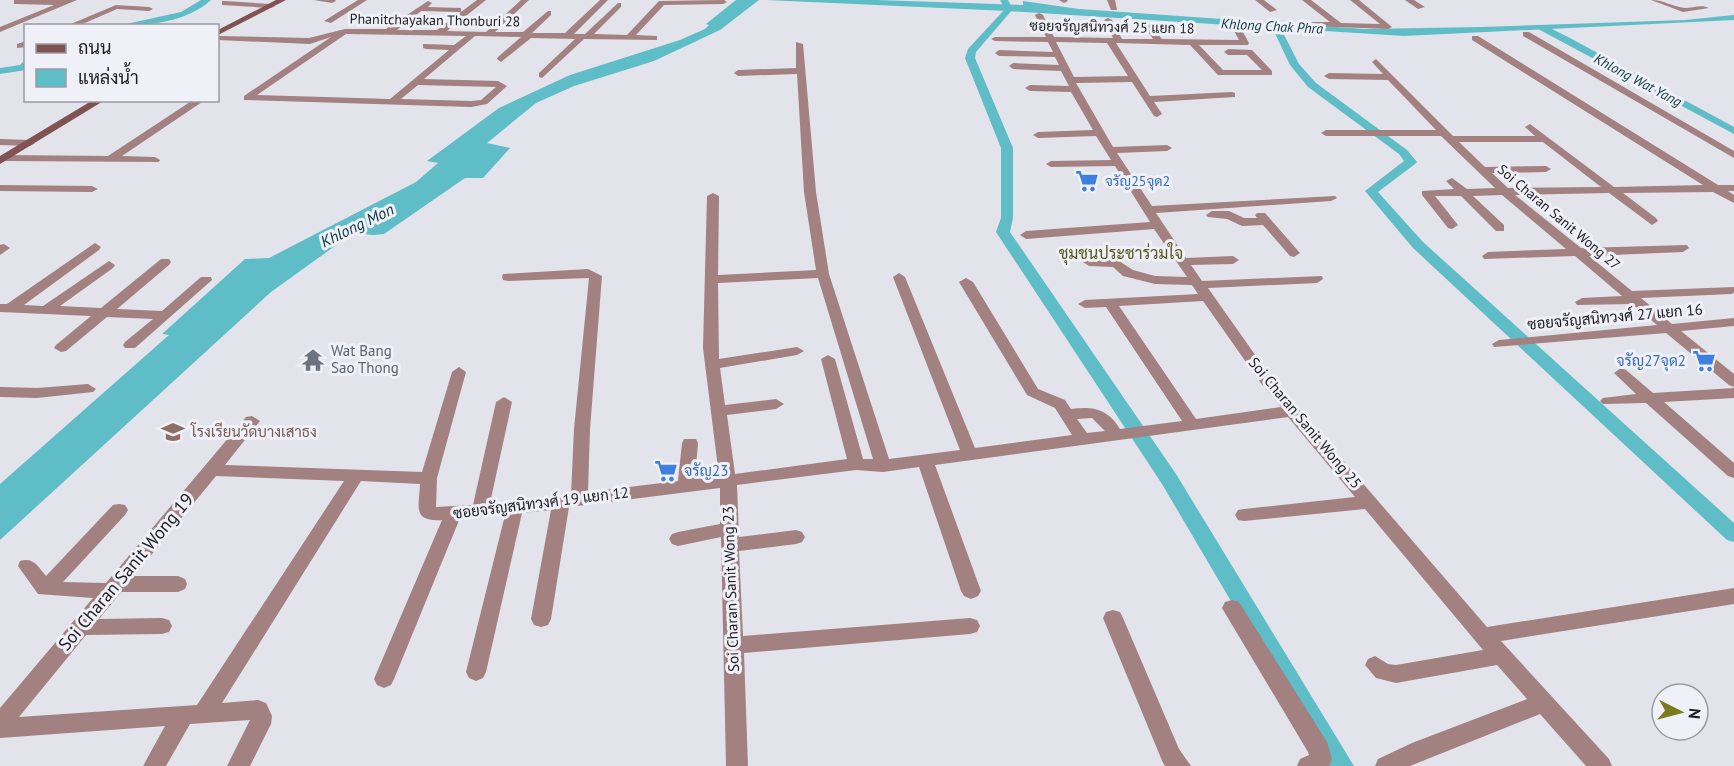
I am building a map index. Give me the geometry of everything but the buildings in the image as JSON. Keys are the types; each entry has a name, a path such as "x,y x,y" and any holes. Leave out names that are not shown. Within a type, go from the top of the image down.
{"main road":[{"path":"219,34 282,0"},
{"path":"3,160 98,102"}],"street":[{"path":"318,0 332,1"},
{"path":"328,21 363,0"},
{"path":"438,34 482,0"},
{"path":"487,35 525,0"},
{"path":"567,36 604,0"},
{"path":"1259,0 1273,10"},
{"path":"1306,0 1338,25"},
{"path":"1313,24 1388,27 1354,0"},
{"path":"1409,0 1421,7"},
{"path":"1655,0 1683,10 1705,8 1689,0"},
{"path":"17,2 70,1"},
{"path":"0,30 70,1"},
{"path":"630,37 662,3 723,2"},
{"path":"225,3 271,6"},
{"path":"361,44 428,3"},
{"path":"542,75 618,5"},
{"path":"75,24 117,7 149,9"},
{"path":"420,9 458,10"},
{"path":"501,59 548,13"},
{"name":"Soi Charan Sanit Wong 25","path":"1039,15 1100,133 1183,262 1265,379 1483,636 1601,766"},
{"path":"1107,20 1134,79 1157,114"},
{"path":"1145,21 1159,41"},
{"name":"ซอยจรัญสนิทวงศ์ 25 แยก 18","path":"995,39 1188,40 1245,43 1236,27"},
{"path":"345,31 247,98 391,103 481,103 502,86 498,84 415,82"},
{"name":"Phanitchayakan Thonburi 28","path":"219,35 310,40 345,31 654,38"},
{"path":"391,103 473,34"},
{"path":"1526,34 1734,155"},
{"path":"612,37 636,44 638,47"},
{"path":"1475,38 1734,200"},
{"path":"1188,40 1221,73 1269,73 1249,52 1201,52"},
{"path":"798,44 810,192 823,274 883,466"},
{"path":"426,46 457,48"},
{"path":"999,53 1067,73"},
{"name":"Soi Charan Sanit Wong 27","path":"1376,62 1506,193 1734,382"},
{"path":"1013,66 1134,79"},
{"path":"738,74 801,71"},
{"path":"1030,88 1067,73"},
{"path":"1329,76 1390,77"},
{"path":"1178,84 1188,97"},
{"path":"1147,99 1232,95"},
{"path":"135,170 109,168 115,159 197,102"},
{"path":"1530,127 1652,221"},
{"path":"1038,135 1100,133"},
{"path":"1326,133 1545,139"},
{"path":"0,142 30,143"},
{"path":"1051,164 1167,148"},
{"path":"3,160 155,160"},
{"path":"1481,170 1546,169"},
{"path":"1452,181 1500,228"},
{"path":"0,188 92,189"},
{"path":"1452,225 1426,193 1734,188"},
{"name":"Soi Charan Sanit Wong 23","path":"714,196 710,348 728,481 737,766"},
{"path":"1026,235 1331,198"},
{"path":"1253,205 1294,253"},
{"path":"1154,218 1225,214 1240,222 1266,221"},
{"path":"6,308 95,247"},
{"path":"1488,256 1683,248"},
{"path":"1183,262 1233,260"},
{"path":"61,348 165,262"},
{"path":"1089,262 1116,263 1128,273 1201,288"},
{"path":"46,310 110,265"},
{"path":"508,277 588,273 596,276 582,429 570,500 541,619"},
{"path":"712,279 823,274"},
{"path":"899,277 969,453"},
{"path":"1085,304 1110,303 1201,288 1317,279"},
{"path":"130,345 206,280"},
{"path":"966,282 1032,392 1060,404 1082,438"},
{"path":"1582,302 1731,290"},
{"path":"1110,303 1192,424"},
{"path":"6,308 165,315"},
{"name":"ซอยจรัญสนิทวงศ์ 27 แยก 16","path":"1499,344 1734,322"},
{"path":"712,364 746,361 763,354 797,351"},
{"path":"828,359 856,464"},
{"path":"212,470 429,478 459,372"},
{"path":"1621,373 1734,472"},
{"path":"0,392 37,393 88,389"},
{"path":"1608,401 1734,393"},
{"path":"480,511 504,402"},
{"path":"718,411 776,404"},
{"name":"ซอยจรัญสนิทวงศ์ 19 แยก 12","path":"429,478 427,512 453,514 856,464 883,466 1292,411"},
{"path":"1068,415 1092,412 1101,414 1121,435"},
{"name":"Soi Charan Sanit Wong 19","path":"0,726 252,421"},
{"path":"686,485 690,443"},
{"path":"925,459 971,591"},
{"path":"154,766 194,714 356,476"},
{"path":"1244,515 1371,502"},
{"path":"476,672 515,508"},
{"path":"45,589 119,510"},
{"path":"384,679 453,514"},
{"path":"678,539 796,537"},
{"path":"27,566 45,589"},
{"path":"45,589 178,584"},
{"path":"1483,636 1734,597"},
{"path":"1232,608 1319,749 1321,759 1313,766 1308,766"},
{"path":"1113,618 1171,756 1180,766"},
{"path":"80,627 162,626"},
{"path":"733,645 970,626"},
{"path":"1375,665 1383,672 1396,674 1501,656"},
{"path":"1386,766 1420,750 1543,703"},
{"path":"0,726 258,710 261,716 260,724 237,766"}],"water":[{"name":"Khlong Mon","path":"736,0 759,0 720,30 654,61 574,86 536,103 487,143 510,148 483,178 465,178 384,234 353,233 271,292 0,540 0,484 169,335 162,334 245,259 269,258 416,182 438,163 427,161 499,108 570,75 680,40 705,29 709,25 706,24"},
{"name":"Khlong Chak Phra","path":"766,0 876,0 1023,5 1023,1 1079,9 1365,29 1685,20 1734,15 1734,20 1404,36 1008,11"}],"waterway":[{"path":"132,24 184,14 207,0"},
{"path":"1004,0 1009,9 971,51 970,58 1007,148 1007,218 1003,232 1169,479 1342,766"},
{"name":"Khlong Chak Phra","path":"1276,27 1295,65 1312,85 1403,152 1411,162 1388,181 1371,191 1418,245 1734,535"},
{"name":"Khlong Wat Yang","path":"1543,28 1734,131"},
{"path":"0,71 24,67"}],"place":[{"name":"จรัญ25จุด2","path":"1087,181"},
{"name":"Wat Bang Sao Thong","path":"313,360"},
{"name":"จรัญ27จุด2","path":"1704,361"},
{"name":"โรงเรียนวัดบางเสาธง","path":"173,432"},
{"name":"จรัญ23","path":"666,471"}],"district":[{"name":"ชุมชนประชาร่วมใจ","path":"1121,253"}]}
